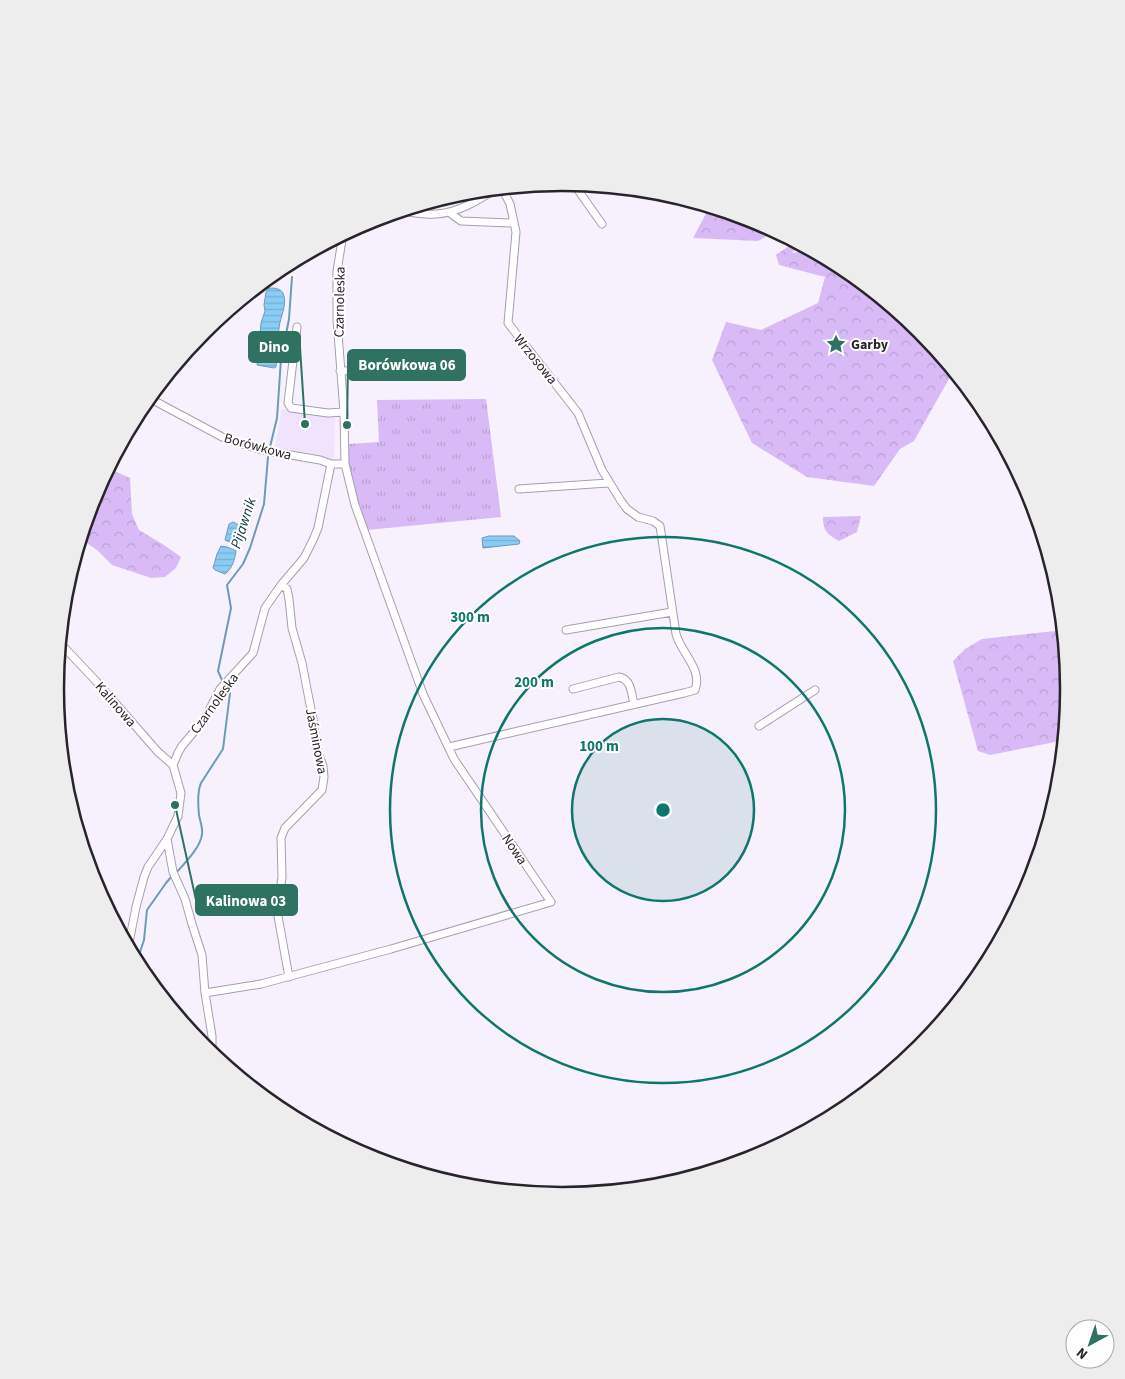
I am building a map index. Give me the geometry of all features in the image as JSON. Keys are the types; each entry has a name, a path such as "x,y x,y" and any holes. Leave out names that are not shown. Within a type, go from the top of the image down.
{"street":[{"path":"579,192 602,224"},
{"name":"Wrzosowa","path":"449,747 695,690 696,687 693,667 678,641 660,526 653,521 638,517 627,509 608,483 578,413 508,323 516,232 510,204 505,194"},
{"path":"416,213 434,215 450,213 484,197"},
{"path":"450,213 461,221 513,223"},
{"name":"Czarnoleska","path":"342,242 337,271 337,320 344,412 345,464"},
{"path":"297,327 288,403 291,408 328,413 344,412"},
{"path":"340,370 445,369 455,371"},
{"name":"Borówkowa","path":"155,402 226,439 262,450 320,460 331,464 345,464"},
{"name":"Czarnoleska","path":"173,765 182,746 204,720 220,689 253,653 265,608 281,584 304,558 318,528 331,464"},
{"name":"Nowa","path":"205,994 262,984 551,902 454,759 423,694 358,514 345,464"},
{"path":"519,489 608,483"},
{"name":"Jaśminowa","path":"281,584 287,589 290,598 292,628 302,663 314,725 316,748 323,766 324,777 322,790 285,828 281,838 282,877 277,911 289,976"},
{"path":"566,630 672,612"},
{"name":"Kalinowa","path":"66,648 158,752 173,765"},
{"path":"573,689 619,677 626,678 634,704"},
{"path":"759,726 815,690"},
{"path":"130,937 144,877 148,867 167,839 178,816 181,793 173,765"},
{"path":"167,839 175,875 185,899 202,955 212,1044"}],"shaded area":[{"path":"282,409 335,418 334,461 320,455 275,447"}],"green space":[{"path":"707,212 768,235 758,241 693,238"},
{"path":"789,246 796,249 791,253 800,252 840,275 866,294 915,337 950,377 914,441 900,449 874,486 807,477 752,443 712,360 726,322 761,330 818,303 825,277 779,265 776,255"},
{"path":"486,399 501,517 367,530 359,508 348,465 348,444 379,442 377,400"},
{"path":"114,471 130,478 132,514 139,530 181,557 176,568 165,577 151,578 112,565 86,542"},
{"path":"861,516 857,532 839,541 829,534 824,526 823,517"},
{"path":"1058,631 1061,690 1058,741 990,755 978,751 953,661 965,649 982,639"}],"water":[{"path":"269,288 282,291 285,302 278,333 276,367 274,368 257,365 261,323 265,311 266,292"},
{"path":"233,522 242,528 239,544 236,545 225,540 229,524"},
{"path":"489,536 514,536 520,541 519,544 483,548 482,538"},
{"path":"221,546 236,551 233,564 225,574 213,568"}],"waterway":[{"name":"Pijawnik","path":"270,447 277,418 281,359 289,319 292,277"},
{"name":"Pijawnik","path":"222,680 218,671 231,608 227,585 243,564 250,548 264,504 268,457"},
{"name":"Pijawnik","path":"176,873 192,855 201,839 199,790 201,783 223,749 230,693 226,687"},
{"name":"Pijawnik","path":"139,953 144,940 147,910 172,876"}],"place":[{"name":"Garby","path":"836,344"},
{"name":"Dino","path":"305,424"},
{"name":"Borówkowa 06","path":"347,425"},
{"name":"Kalinowa 03","path":"175,805"}]}
